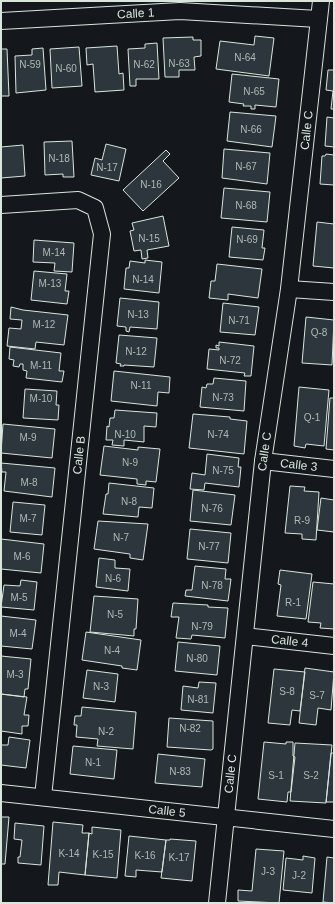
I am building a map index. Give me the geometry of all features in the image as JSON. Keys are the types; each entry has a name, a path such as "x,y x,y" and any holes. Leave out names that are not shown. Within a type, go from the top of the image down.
{"street":[{"name":"Calle C","path":"217,903 263,460 289,289 321,1"},
{"name":"Calle 1","path":"1,21 180,11 318,19"},
{"name":"Calle B","path":"1,205 78,200 95,208 102,234 43,798"},
{"path":"289,289 334,292"},
{"name":"Calle 3","path":"263,460 334,469"},
{"name":"Calle 4","path":"245,636 334,646"},
{"name":"Calle 5","path":"1,793 334,829"}],"building":[{"path":"255,36 274,38 269,76 216,69 220,41 254,45"},
{"path":"193,37 193,40 201,40 201,56 194,57 195,70 179,70 179,77 165,77 163,38"},
{"path":"157,43 159,79 136,79 136,86 130,86 128,49 145,48 145,44"},
{"path":"117,46 119,74 123,73 124,90 95,92 93,64 87,65 86,48"},
{"path":"79,47 82,86 52,88 50,49"},
{"path":"43,48 46,90 16,93 15,56 32,55 32,49"},
{"path":"1,49 7,49 9,96 1,96"},
{"path":"328,70 334,70 334,109 331,109 333,91 326,90"},
{"path":"232,74 279,79 276,107 255,105 255,109 251,109 251,106 243,106 244,104 229,102"},
{"path":"230,112 276,116 272,147 227,141"},
{"path":"327,117 334,118 334,147 325,146"},
{"path":"72,141 74,177 63,177 63,174 45,175 44,142"},
{"path":"106,144 126,149 119,181 91,175 95,158 102,160"},
{"path":"23,145 25,176 1,178 1,147"},
{"path":"224,149 270,153 267,184 222,178"},
{"path":"166,150 170,154 163,161 179,178 143,211 123,190"},
{"path":"326,154 334,155 334,185 320,184 322,156 325,156"},
{"path":"224,188 270,192 267,222 221,218"},
{"path":"163,216 169,246 147,250 148,258 142,259 141,250 134,251 130,231 134,230 132,223"},
{"path":"317,222 334,224 334,268 313,266"},
{"path":"232,227 264,230 262,248 265,248 263,260 229,257"},
{"path":"34,240 74,243 72,272 54,271 55,263 33,262"},
{"path":"145,260 162,262 159,293 124,289 126,268 129,268 130,261 145,263"},
{"path":"217,264 262,269 258,298 228,294 228,300 209,298 211,281 215,281"},
{"path":"34,271 67,274 65,291 69,291 67,304 31,300"},
{"path":"120,298 159,302 157,329 130,327 129,332 126,331 126,327 117,326"},
{"path":"223,303 259,307 255,335 220,332"},
{"path":"11,307 23,310 68,315 64,345 36,342 35,349 7,346 9,328 21,329 22,320 10,319"},
{"path":"306,317 334,320 332,365 302,363"},
{"path":"119,335 157,338 154,367 120,366 121,364 116,363"},
{"path":"219,342 254,346 251,376 244,376 245,373 207,369 209,349 219,350 219,348 216,348 216,345 219,346"},
{"path":"10,347 61,353 59,371 64,371 62,382 26,378 27,371 23,370 23,364 20,364 19,367 13,366 14,360 9,359"},
{"path":"114,371 170,377 169,393 158,392 157,406 111,401"},
{"path":"214,378 246,381 244,411 200,407 202,387 206,388 207,384 213,384"},
{"path":"299,387 329,390 324,446 306,444 305,448 294,446"},
{"path":"25,389 57,391 56,405 59,405 58,420 23,418"},
{"path":"330,398 334,398 334,450 326,449"},
{"path":"115,410 157,413 156,427 144,426 144,442 124,440 124,446 112,445 113,440 106,440 107,426 109,427 110,418 114,418"},
{"path":"193,414 230,417 230,419 247,421 244,454 189,448"},
{"path":"3,424 55,429 52,458 1,453"},
{"path":"104,446 138,450 138,447 160,449 156,482 146,481 146,485 137,484 137,479 100,475"},
{"path":"207,454 239,458 238,467 241,467 239,487 205,483 204,490 190,489 192,473 205,475"},
{"path":"1,463 55,468 52,497 4,491 6,472 2,472"},
{"path":"109,483 154,488 152,508 139,507 138,517 103,514"},
{"path":"290,486 305,487 304,491 319,492 316,540 302,539 302,534 285,533"},
{"path":"193,490 235,495 231,525 190,521"},
{"path":"321,498 334,500 334,532 317,530"},
{"path":"13,502 45,505 42,535 10,532"},
{"path":"98,521 148,524 143,560 130,558 130,554 94,549"},
{"path":"190,529 231,533 228,563 187,559"},
{"path":"1,539 44,544 41,573 1,569"},
{"path":"99,558 115,560 115,568 130,569 128,591 96,587"},
{"path":"195,566 226,569 225,579 231,579 228,601 185,596 186,590 192,590"},
{"path":"280,570 312,574 306,619 277,616 281,585 278,584"},
{"path":"21,580 37,582 34,610 1,607 4,585 20,586"},
{"path":"313,582 334,584 334,629 320,628 321,623 308,622"},
{"path":"94,596 138,599 136,629 134,629 134,636 90,632"},
{"path":"173,603 228,608 225,638 192,635 191,639 176,638 179,617 171,617"},
{"path":"1,616 36,620 32,649 1,646"},
{"path":"86,632 141,640 137,670 122,668 122,666 82,660"},
{"path":"178,642 220,646 217,675 175,671"},
{"path":"1,656 31,659 28,689 25,689 24,697 1,694"},
{"path":"305,668 334,672 331,710 318,708 316,725 299,723"},
{"path":"274,669 305,672 300,711 292,710 290,725 268,723"},
{"path":"87,670 118,674 115,702 83,698"},
{"path":"199,682 216,683 213,713 181,710 183,686 198,688"},
{"path":"1,694 27,697 24,715 29,715 28,726 22,726 22,734 1,731"},
{"path":"82,707 136,712 133,749 97,746 98,739 76,737 77,725 74,725 75,716 81,716"},
{"path":"169,718 213,721 213,749 167,747"},
{"path":"9,737 30,740 26,768 1,765 1,745 8,745"},
{"path":"264,742 286,744 286,742 293,742 293,756 295,757 291,792 288,792 287,802 258,799"},
{"path":"295,743 332,745 326,803 290,801"},
{"path":"73,746 117,750 114,779 70,774"},
{"path":"331,753 334,753 334,802 326,802"},
{"path":"158,754 205,759 202,787 155,783"},
{"path":"1,817 9,817 5,864 1,864"},
{"path":"53,822 83,825 82,833 89,833 85,875 59,872 58,885 48,885"},
{"path":"15,823 44,826 41,865 18,863 22,840 14,839"},
{"path":"92,827 121,830 117,878 85,875 89,833 92,834"},
{"path":"129,836 166,840 162,872 136,870 136,877 125,876"},
{"path":"166,840 196,841 192,881 161,878"},
{"path":"256,849 284,851 279,903 238,901 238,890 252,891"},
{"path":"303,856 315,858 312,893 283,890 286,858 303,860"},
{"path":"327,857 334,858 334,903 323,902"}]}
